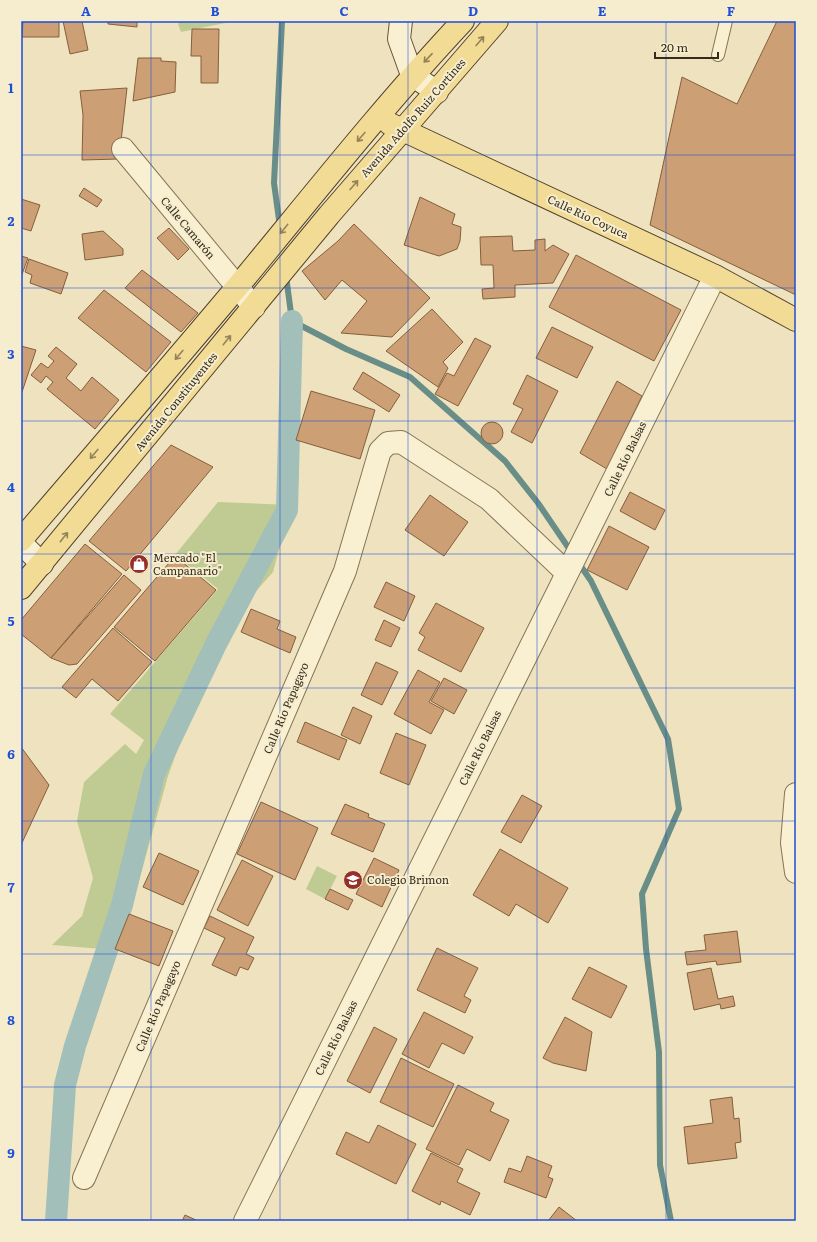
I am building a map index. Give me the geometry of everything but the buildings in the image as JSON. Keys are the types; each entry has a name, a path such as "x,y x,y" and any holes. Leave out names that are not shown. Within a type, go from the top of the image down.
{"main road":[{"path":"21,540 243,280 412,74 463,21"},
{"name":"Avenida Adolfo Ruiz Cortines","path":"329,215 498,21"},
{"name":"Calle Río Coyuca","path":"378,117 402,131 716,276 796,320"},
{"name":"Avenida Constituyentes","path":"21,588 329,215"}],"street":[{"path":"401,21 399,39 412,74 436,92"},
{"name":"Calle Camarón","path":"123,150 243,280 254,307"},
{"name":"Calle Río Balsas","path":"245,1221 716,276"},
{"name":"Calle Río Papagayo","path":"84,1178 345,571 380,451 388,443 401,442 489,499 571,567"},
{"path":"21,543 42,564"},
{"path":"796,794 792,843 796,872"}],"lane":[{"path":"718,55 726,21"}],"green space":[{"path":"180,21 235,21 181,32 178,24"},
{"path":"218,502 291,505 273,572 249,599 206,672 168,776 134,899 103,949 52,945 82,916 93,878 77,821 84,782 125,744 136,754 144,740 110,714 218,589 175,555"},
{"path":"317,866 337,876 325,899 306,889"}],"waterway":[{"path":"280,227 274,183 282,21"},
{"path":"286,276 292,321 346,349 410,377 505,461 538,503 572,553"},
{"path":"56,1221 65,1085 75,1046 122,905 154,774 216,644 287,510 292,321"},
{"path":"578,562 591,581 668,739 679,809 642,894 646,949 659,1052 660,1165 671,1221"}],"place":[{"name":"Mercado \"El Campanario\"","path":"139,564"},
{"name":"Colegio Brimon","path":"353,880"}]}
